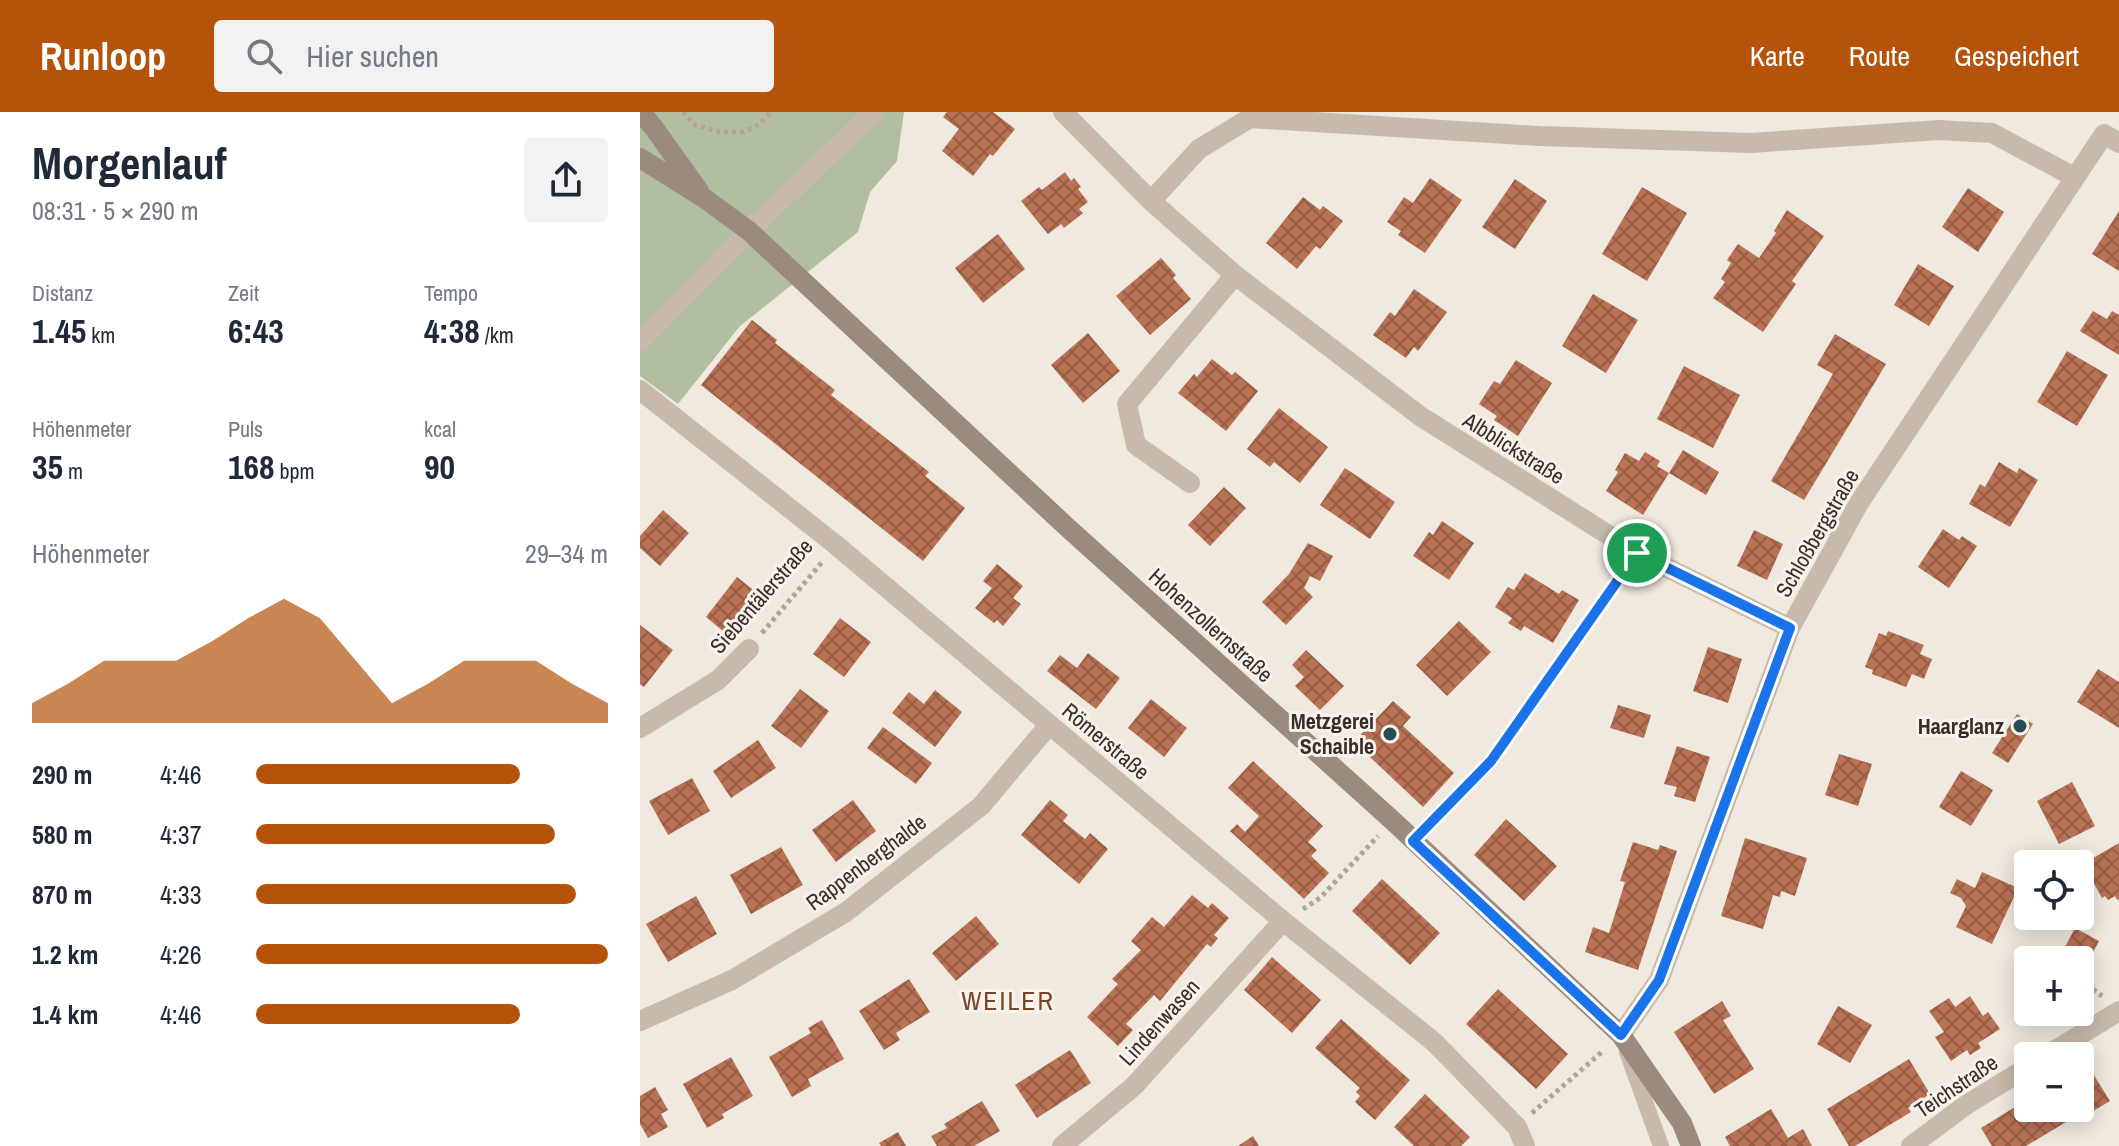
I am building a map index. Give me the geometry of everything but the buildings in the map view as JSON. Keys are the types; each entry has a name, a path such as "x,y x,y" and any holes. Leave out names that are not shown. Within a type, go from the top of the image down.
{"main road":[{"name":"Hohenzollernstraße","path":"641,112 704,198"},
{"name":"Hohenzollernstraße","path":"640,158 749,231 1068,528 1392,820 1621,1035 1682,1123 1691,1146"}],"street":[{"path":"640,342 749,231 874,112"},
{"name":"Albblickstraße","path":"1063,112 1151,201 1235,275 1420,416 1637,553 1790,628"},
{"path":"1151,201 1199,149 1250,118 1539,136 1751,143 1939,130 1992,133 2074,177"},
{"name":"Schloßbergstraße","path":"1621,1035 1659,980 1790,628 1859,503 2074,177 2111,138"},
{"path":"1190,483 1136,445 1127,404 1235,275"},
{"name":"Römerstraße","path":"640,390 836,545 1283,921 1434,1042 1521,1136"},
{"name":"Siebentälerstraße","path":"640,728 718,680 749,649"},
{"name":"Rappenberghalde","path":"640,1021 732,980 846,912 981,806 1049,725"},
{"name":"Lindenwasen","path":"1062,1146 1134,1086 1283,921"},
{"path":"2069,1042 2119,1011"},
{"name":"Teichstraße","path":"1911,1146 1966,1105 2014,1076"}],"lane":[{"path":"1413,841 1491,761 1637,553"},
{"path":"1621,1035 1661,1146"}],"path":[{"path":"683,112 693,124 719,132 744,132 760,124 770,112"},
{"name":"Siebentälerstraße","path":"749,649 836,545"},
{"path":"1283,921 1320,898 1392,820"},
{"path":"1521,1136 1621,1035"}],"green space":[{"path":"640,112 904,112 897,161 870,192 858,232 740,326 678,404 640,376"}],"place":[{"name":"Haarglanz","path":"2020,726"},
{"name":"Metzgerei Schaible","path":"1390,734"}],"district":[{"name":"WEILER","path":"1008,1000"}],"route":[{"path":"1637,553 1790,628 1659,980 1621,1035 1413,841 1491,761 1637,553"}]}
